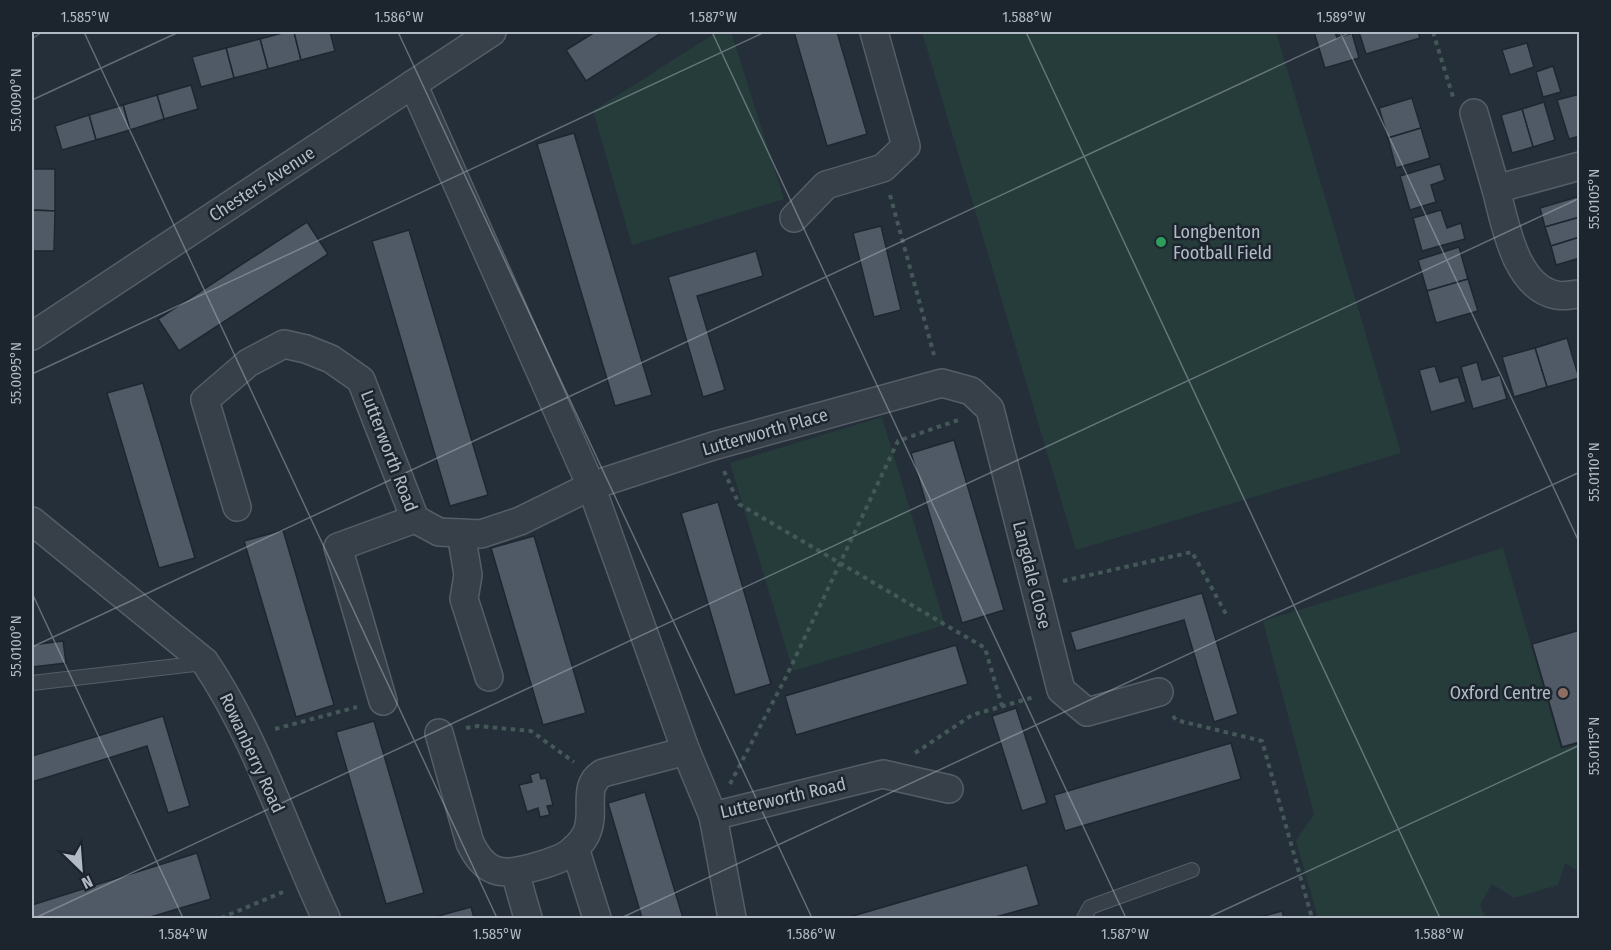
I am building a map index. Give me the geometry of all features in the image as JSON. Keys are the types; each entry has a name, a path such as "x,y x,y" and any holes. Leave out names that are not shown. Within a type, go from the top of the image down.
{"street":[{"name":"Chesters Avenue","path":"32,336 492,32"},
{"path":"794,218 826,185 883,168 906,146 874,32"},
{"name":"Lutterworth Road","path":"413,84 591,486 686,751 713,816 883,774 949,789"},
{"path":"1474,113 1520,267 1533,284 1556,296 1580,294"},
{"path":"1496,189 1580,166"},
{"name":"Lutterworth Road","path":"237,507 205,400 248,363 284,344 306,349 331,359 361,380 415,519 439,532 481,534 520,521 591,486"},
{"path":"942,383 971,391 990,409"},
{"name":"Lutterworth Place","path":"591,486 713,446 942,383"},
{"name":"Langdale Close","path":"990,409 1061,690"},
{"path":"383,700 338,547 415,519"},
{"name":"Rowanberry Road","path":"32,521 205,662 248,736 326,918"},
{"path":"461,532 468,575 464,600 489,677"},
{"path":"1061,690 1087,712 1159,692"},
{"path":"439,733 470,843 476,855 486,865 498,871 515,872 562,857 575,848 586,834 591,819 591,787 595,777 686,751"},
{"path":"713,816 732,918"},
{"path":"575,848 597,918"},
{"path":"515,872 528,918"}],"lane":[{"path":"32,683 205,662"},
{"path":"1084,918 1090,907 1192,870"}],"path":[{"path":"1433,32 1454,101 1474,113"},
{"path":"883,168 942,383"},
{"path":"713,816 787,675 898,441 990,409"},
{"path":"713,446 739,504 985,648 1002,706"},
{"path":"1035,588 1192,552 1226,614"},
{"path":"883,774 972,715 1061,690"},
{"path":"1159,692 1176,720 1262,741 1312,918"},
{"path":"220,918 309,882"}],"green space":[{"path":"717,32 731,32 784,199 632,245 593,111"},
{"name":"Longbenton Football Field","path":"922,32 1276,32 1401,453 1076,550"},
{"path":"882,417 945,625 793,671 730,463"},
{"path":"1503,548 1561,749 1579,744 1579,872 1565,863 1558,885 1514,898 1492,884 1480,905 1486,918 1318,918 1296,841 1314,814 1263,621"}],"building":[{"path":"294,32 301,60 268,69 260,39"},
{"path":"294,32 330,32 335,51 301,60"},
{"path":"595,32 663,32 586,81 566,50"},
{"path":"794,32 837,32 867,134 827,146"},
{"path":"1314,32 1335,32 1337,38 1352,33 1359,58 1325,68"},
{"path":"1359,32 1418,32 1420,38 1366,54"},
{"path":"260,39 268,69 234,78 226,48"},
{"path":"1527,43 1534,67 1510,75 1502,50"},
{"path":"226,48 234,78 201,87 192,57"},
{"path":"1553,66 1561,92 1543,97 1536,72"},
{"path":"191,85 198,109 164,119 157,95"},
{"path":"1580,94 1580,136 1569,139 1557,100"},
{"path":"157,95 164,119 130,130 123,105"},
{"path":"1412,98 1421,128 1388,138 1379,108"},
{"path":"1544,102 1555,140 1533,147 1522,109"},
{"path":"123,105 130,130 96,140 89,115"},
{"path":"1522,109 1533,147 1512,153 1501,115"},
{"path":"89,115 96,140 62,150 55,126"},
{"path":"1421,128 1430,158 1396,168 1388,138"},
{"path":"574,133 652,395 615,406 537,144"},
{"path":"1440,164 1445,180 1431,185 1436,202 1410,210 1400,176"},
{"path":"32,169 55,169 55,211 32,210"},
{"path":"1577,197 1580,217 1545,227 1540,208"},
{"path":"32,210 55,211 54,251 32,251"},
{"path":"1441,210 1447,228 1461,223 1465,239 1422,251 1413,218"},
{"path":"1580,217 1580,237 1551,246 1545,227"},
{"path":"307,222 328,254 179,351 158,319"},
{"path":"881,226 901,310 874,317 853,233"},
{"path":"409,230 488,495 450,506 372,241"},
{"path":"1580,237 1580,258 1556,265 1551,246"},
{"path":"1459,247 1468,279 1427,291 1418,260"},
{"path":"756,251 763,276 697,296 725,390 703,397 668,277"},
{"path":"1468,279 1478,311 1436,323 1427,291"},
{"path":"1567,338 1579,378 1547,387 1535,348"},
{"path":"1535,348 1547,387 1514,397 1502,357"},
{"path":"1477,362 1482,380 1500,375 1507,399 1473,409 1461,367"},
{"path":"1435,366 1440,382 1458,377 1466,402 1431,412 1419,370"},
{"path":"143,383 195,558 159,568 107,393"},
{"path":"954,440 1004,610 962,623 911,453"},
{"path":"718,502 771,684 735,695 681,513"},
{"path":"283,530 334,705 296,717 244,541"},
{"path":"534,536 586,713 543,725 491,548"},
{"path":"1202,593 1238,714 1214,722 1184,620 1076,651 1070,632"},
{"name":"Oxford Centre","path":"1580,630 1580,742 1562,747 1532,644"},
{"path":"63,641 66,663 32,667 32,645"},
{"path":"956,645 968,684 796,735 785,696"},
{"path":"1016,708 1047,803 1022,811 992,716"},
{"path":"163,716 190,806 168,813 147,746 32,782 32,756"},
{"path":"374,721 424,893 386,904 336,732"},
{"path":"1231,743 1241,779 1065,831 1054,795"},
{"path":"539,772 541,779 546,778 553,805 547,806 550,815 540,817 538,808 527,812 519,785 532,782 530,775"},
{"path":"645,792 683,918 642,918 608,803"},
{"path":"197,853 211,899 147,918 32,918 32,905"},
{"path":"1027,865 1039,905 992,918 846,918"},
{"path":"471,907 474,918 431,918"},
{"path":"1282,911 1284,918 1256,918"}],"tram line":[{"path":"32,39 42,32"}],"place":[{"name":"Longbenton Football Field","path":"1161,242"},
{"name":"Oxford Centre","path":"1563,693"}]}
